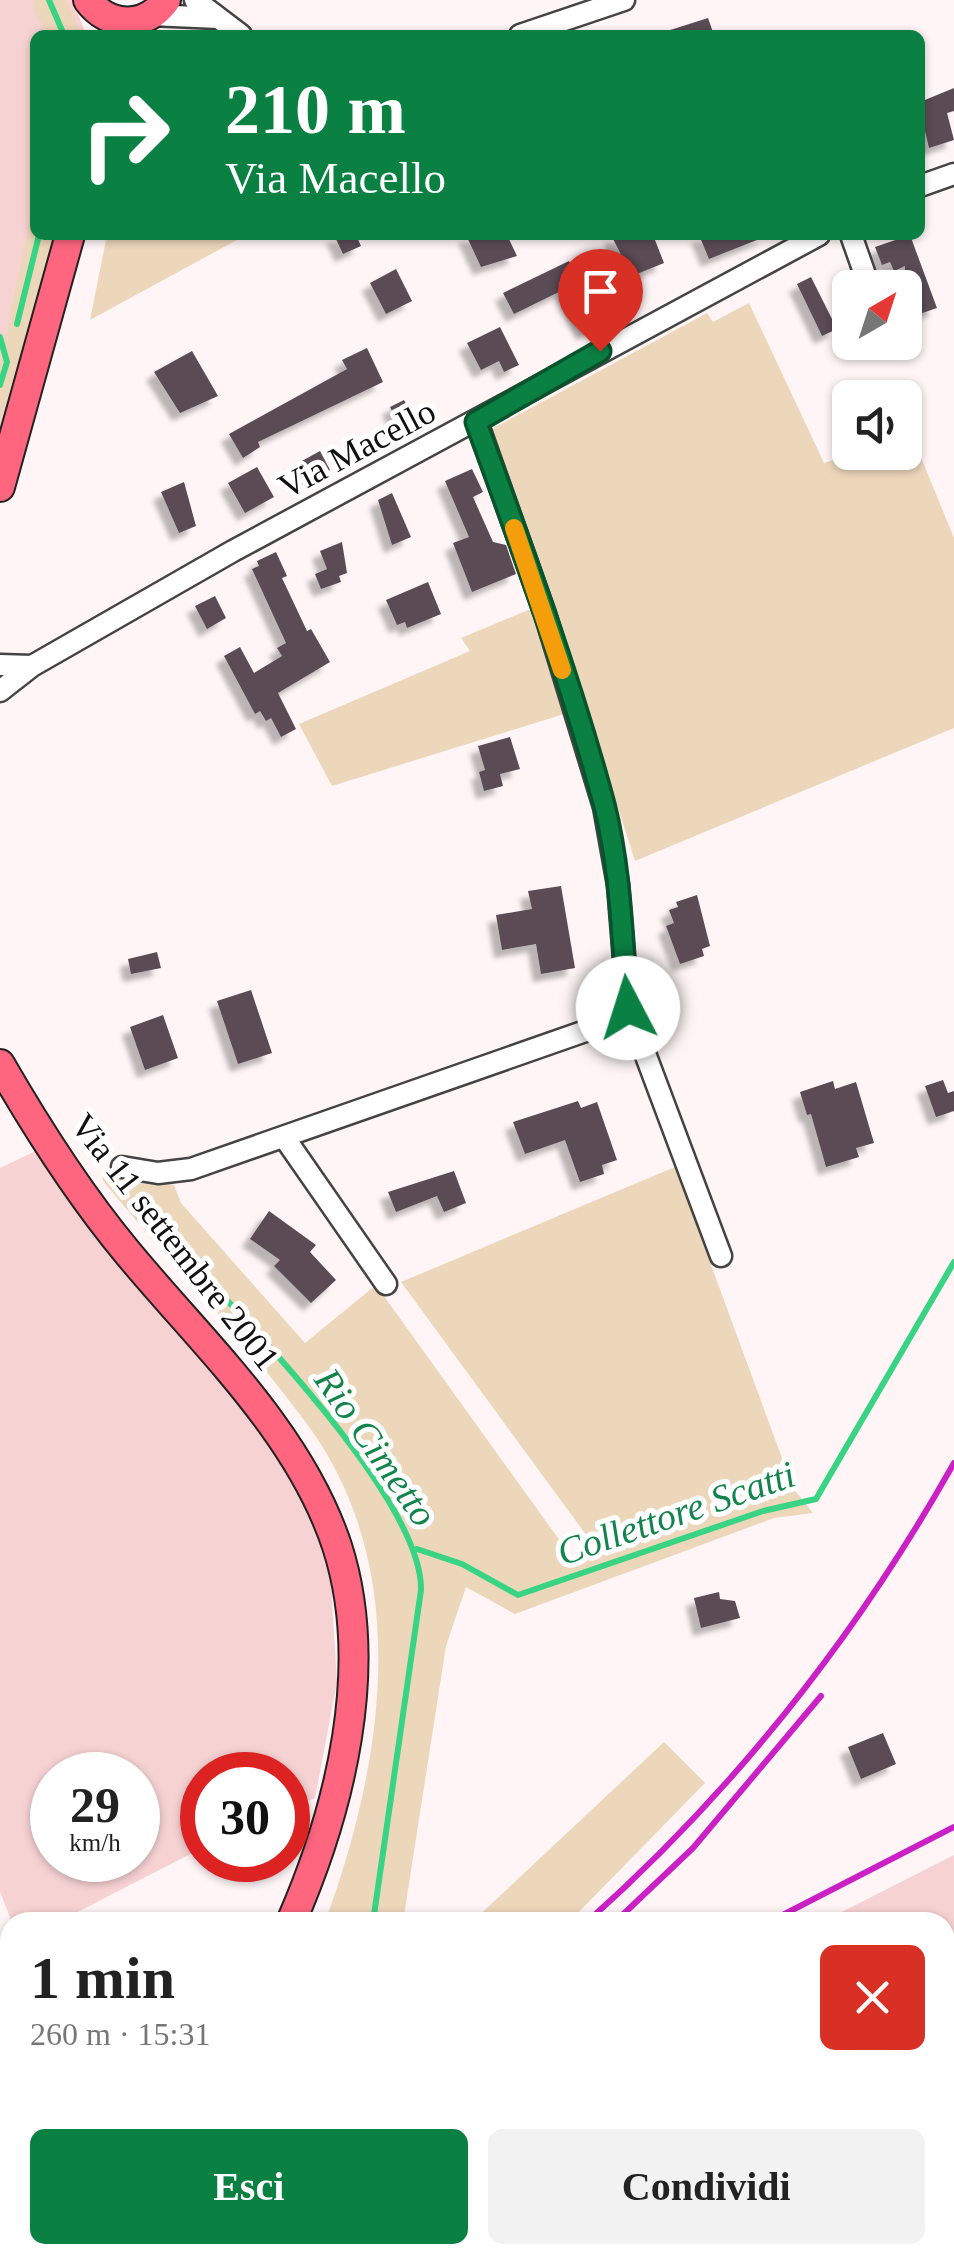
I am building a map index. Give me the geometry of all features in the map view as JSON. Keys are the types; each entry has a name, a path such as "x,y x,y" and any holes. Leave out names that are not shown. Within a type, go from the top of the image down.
{"main road":[{"path":"92,14 115,20 145,18"},
{"path":"0,487 69,240"},
{"name":"Via 11 settembre 2001","path":"0,1064 77,1188 276,1430 322,1508 338,1548 349,1596 353,1654 349,1715 333,1800 310,1880 296,1912"}],"street":[{"path":"195,0 234,30"},
{"path":"535,30 624,0"},
{"path":"145,18 218,18"},
{"path":"925,184 954,174"},
{"name":"Via Macello","path":"0,692 32,666 233,551 809,240"},
{"path":"853,240 863,270"},
{"path":"476,422 545,614 604,806 618,885 628,1008 720,1256"},
{"name":"Via Macello","path":"0,666 32,666"},
{"path":"122,1167 158,1173 191,1169 614,1022 628,1008"},
{"path":"284,1137 386,1284"}],"shaded area":[{"path":"0,0 73,0 84,30 30,30 30,240 57,240 27,349 15,359 0,442"},
{"path":"34,0 66,0 80,30 46,30 34,12"},
{"path":"30,220 30,240 54,240 0,422 0,362"},
{"path":"106,240 237,240 90,320"},
{"path":"749,303 824,463 832,460 832,470 922,470 922,460 954,538 954,728 635,861 557,617 488,431 707,313 713,322"},
{"path":"533,608 564,714 332,786 299,724 470,651 461,638"},
{"path":"40,1149 87,1219 265,1439 295,1486 317,1533 331,1584 337,1682 315,1798 310,1800 310,1752 180,1752 180,1859 160,1870 160,1752 30,1752 30,1882 136,1882 77,1912 8,1912 0,1892 0,1168"},
{"path":"675,1167 793,1488 813,1513 774,1518 515,1614 466,1587 446,1646 405,1912 328,1912 362,1797 374,1731 378,1666 375,1601 362,1538 339,1477 304,1420 103,1181 102,1171 174,1185 181,1203 305,1343 376,1285 573,1559 595,1547 401,1282"},
{"path":"664,1742 705,1783 579,1912 483,1912"},
{"path":"954,1855 954,1912 842,1912"}],"building":[{"path":"708,18 712,30 670,30"},
{"path":"954,88 954,111 947,113 954,140 929,148 925,100"},
{"path":"336,240 358,240 361,246 343,254"},
{"path":"468,240 509,240 517,256 481,267"},
{"path":"614,240 655,240 664,263 632,276"},
{"path":"701,240 757,240 709,259"},
{"path":"895,240 912,240 937,308 922,313 922,270 905,270 905,266 894,270 890,262 882,265 875,247"},
{"path":"569,261 601,324 584,332 563,290 514,314 503,293"},
{"path":"396,269 412,301 386,314 370,283"},
{"path":"811,277 832,319 832,331 822,336 797,284"},
{"path":"500,327 519,365 504,372 499,361 481,370 467,343"},
{"path":"367,348 383,382 258,442 260,447 243,458 229,434 347,369 342,360"},
{"path":"192,351 218,396 180,413 154,372"},
{"path":"404,400 418,427 403,434 390,407"},
{"path":"320,451 330,470 301,485 291,467"},
{"path":"257,467 274,497 245,513 228,483"},
{"path":"472,469 483,492 473,497 493,542 506,545 516,574 472,592 453,543 469,537 445,481"},
{"path":"184,482 196,526 179,533 161,492"},
{"path":"392,493 411,537 392,545 378,500"},
{"path":"342,542 347,573 339,576 341,582 321,589 315,574 327,569 320,551"},
{"path":"276,552 287,576 282,578 307,631 311,629 330,662 278,693 296,729 281,737 271,718 266,721 260,711 255,714 224,656 240,647 254,673 282,656 277,648 286,643 252,569 259,566 257,561"},
{"path":"428,582 441,614 407,628 405,622 397,625 386,600"},
{"path":"215,596 226,618 207,629 195,606"},
{"path":"510,737 520,769 500,774 503,786 484,791 479,772 485,770 478,746"},
{"path":"561,886 575,968 541,974 536,944 502,950 496,915 532,909 528,891"},
{"path":"697,895 710,946 702,949 704,956 680,964 666,926 674,923 669,910 678,907 676,902"},
{"path":"157,952 161,968 131,974 128,959"},
{"path":"251,990 272,1053 238,1064 217,1001"},
{"path":"163,1015 178,1058 145,1070 130,1027"},
{"path":"943,1080 948,1093 954,1091 954,1111 936,1117 925,1086"},
{"path":"833,1081 835,1089 856,1082 874,1143 856,1148 859,1157 826,1167 811,1114 807,1115 800,1092"},
{"path":"578,1101 581,1108 597,1102 617,1160 602,1165 604,1174 580,1182 565,1140 525,1154 513,1122"},
{"path":"454,1171 466,1203 444,1212 437,1196 396,1212 388,1192"},
{"path":"269,1211 316,1245 310,1252 336,1280 311,1303 274,1266 280,1260 250,1239"},
{"path":"719,1592 720,1599 735,1601 740,1618 701,1628 694,1598"},
{"path":"883,1733 896,1764 861,1779 848,1747"}],"waterway":[{"path":"49,0 62,30"},
{"path":"17,324 38,240"},
{"name":"Rio Cimetto","path":"0,337 7,362 0,385"},
{"name":"Rio Cimetto","path":"160,1230 316,1401 390,1504 413,1551 421,1590 374,1912"},
{"name":"Collettore Scatti","path":"417,1549 462,1564 518,1595 763,1511 816,1499 954,1262"}],"railway":[{"path":"598,1912 693,1819 790,1708 876,1589 954,1463"},
{"path":"626,1912 693,1848 821,1696"},
{"path":"788,1912 954,1827"}],"slow traffic":[{"path":"514,528 562,670"}],"route":[{"path":"600,351 476,422 545,614 604,806 618,885 628,1008"}]}
